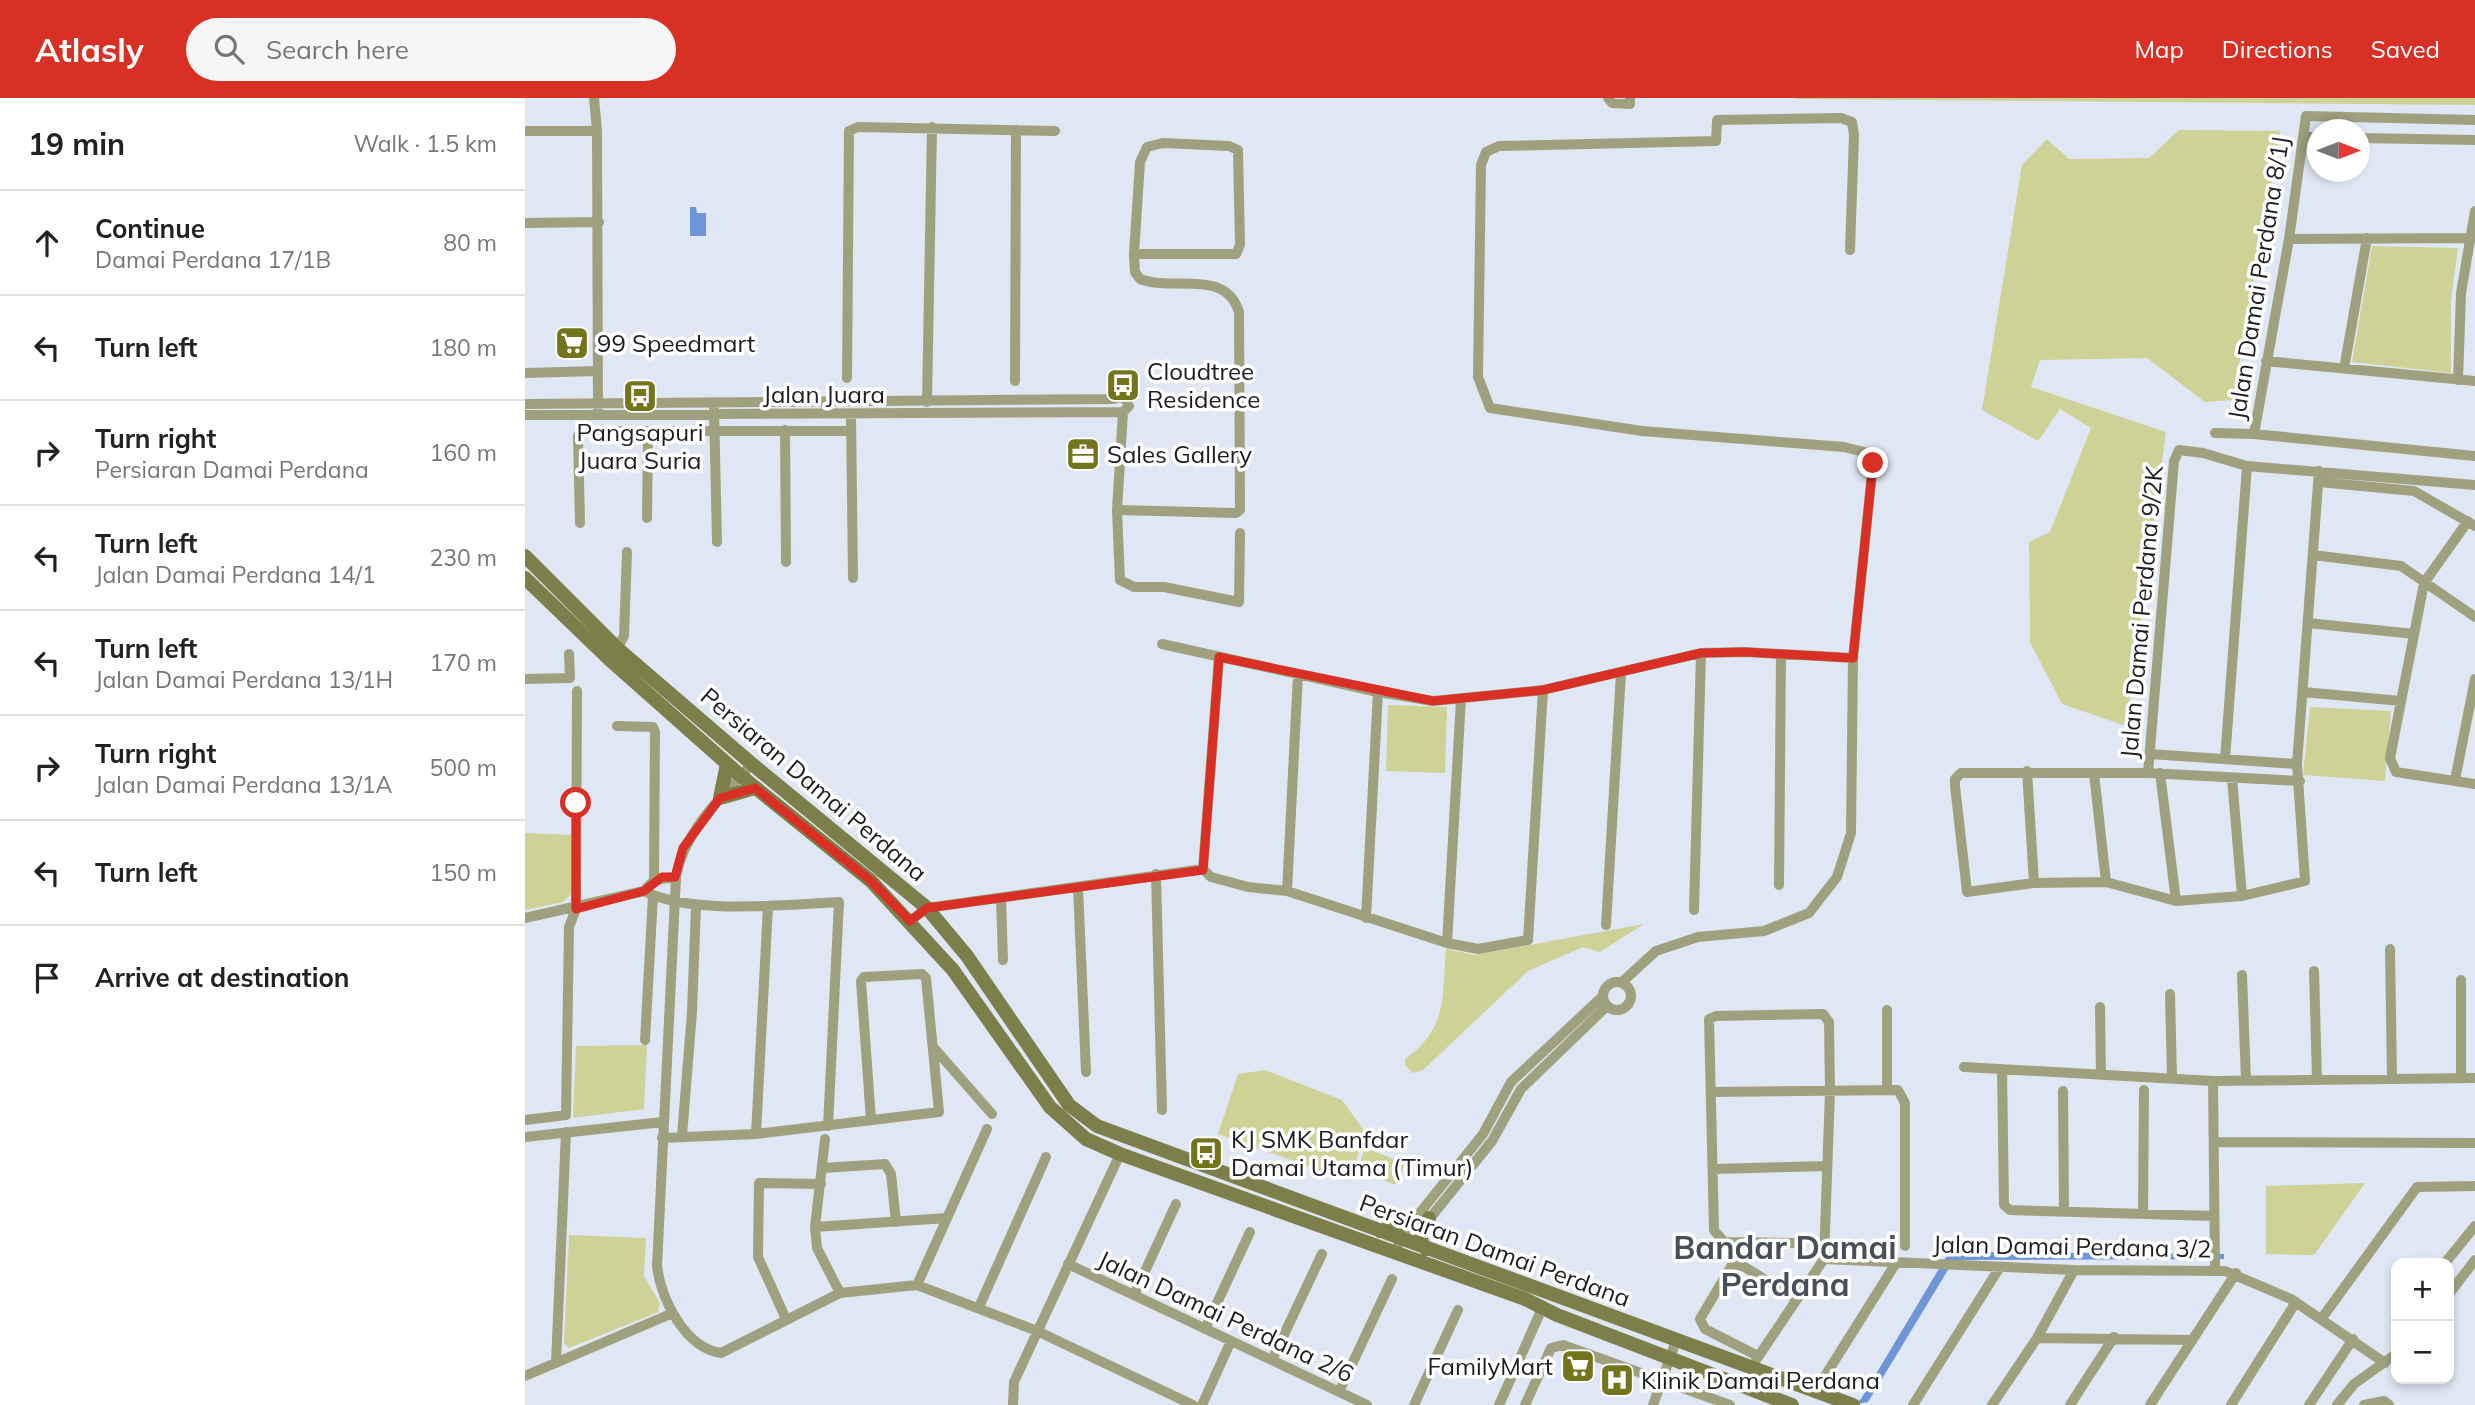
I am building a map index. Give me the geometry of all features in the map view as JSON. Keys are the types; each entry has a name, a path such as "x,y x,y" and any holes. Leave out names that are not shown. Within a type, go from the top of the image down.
{"main road":[{"name":"Persiaran Damai Perdana","path":"525,556 613,654 727,764 871,881 910,921 953,970 1040,1093 1073,1130 1120,1154 1398,1247 1525,1299 1557,1315 1792,1405"},
{"name":"Persiaran Damai Perdana","path":"525,578 613,654 927,908 967,956 1057,1087 1077,1112 1097,1126 1379,1231 1398,1247 1426,1249 1676,1341 1755,1362 1853,1405"},
{"path":"727,764 720,798 755,788"},
{"path":"1040,1093 1043,1083 1047,1081 1057,1087"},
{"path":"1426,1249 1420,1242 1420,1235 1429,1218"},
{"path":"1379,1231 1414,1221"},
{"name":"Persiaran Damai Perdana","path":"1398,1247 1401,1261 1540,1313 1557,1315"}],"street":[{"path":"594,98 600,222 598,409"},
{"path":"1608,98 1612,103 1630,101"},
{"name":"Jalan Damai Perdana 8/1J","path":"2475,120 2306,117 2289,239 2254,434 2475,456"},
{"path":"1398,1247 1429,1218 1492,1141 1521,1089 1605,1001 1610,984 1621,982 1632,975 1655,951 1697,937 1764,930 1809,913 1837,877 1851,833 1853,658 1872,479 1873,463 1868,453 1845,447 1642,431 1490,408 1478,377 1481,165 1486,152 1499,146 1716,141 1717,120 1841,118 1852,122 1854,135 1850,250"},
{"path":"848,378 849,131 858,127 932,127 1055,131"},
{"path":"927,402 932,127"},
{"path":"1015,381 1016,130"},
{"path":"525,131 597,131"},
{"path":"2370,138 2475,140"},
{"path":"1117,510 1235,513 1240,508 1239,312 1234,297 1224,289 1210,285 1163,285 1140,279 1135,272 1134,254 1140,162 1147,147 1163,143 1229,146 1238,150 1240,245 1236,254 1134,254"},
{"path":"2458,380 2461,293 2475,211"},
{"path":"525,223 600,222"},
{"path":"2344,369 2367,238"},
{"path":"2289,239 2469,238"},
{"path":"2266,361 2475,381"},
{"path":"525,373 598,371"},
{"name":"Jalan Juara","path":"525,404 598,409 714,410 851,416 1123,412 1129,407 1127,398 714,410"},
{"name":"Jalan Juara","path":"525,415 598,409"},
{"path":"714,410 717,542"},
{"path":"1123,412 1117,510 1119,579 1135,587 1164,587 1239,602 1240,533"},
{"path":"851,416 853,578"},
{"path":"785,430 786,562"},
{"path":"580,523 580,431 851,431"},
{"path":"647,519 648,431"},
{"path":"2215,433 2254,434"},
{"name":"Jalan Damai Perdana 9/2K","path":"2148,773 2176,455 2179,450 2188,449 2247,466"},
{"path":"2225,759 2247,466 2414,491 2472,524 2424,583 2390,758 2396,772 2475,784"},
{"path":"2319,477 2475,485"},
{"path":"2298,773 2232,778 2160,773 2027,772 1959,775 1955,786 1967,892 2034,883 2106,882 2176,901 2242,896 2305,881 2298,773 2319,477"},
{"path":"613,654 624,636 627,552"},
{"path":"2313,555 2401,566 2475,617"},
{"path":"2308,623 2414,634"},
{"path":"1162,644 1378,692 1433,701 1543,690 1621,674 1701,653 1853,658"},
{"path":"1694,910 1701,653"},
{"path":"525,679 570,678 569,654"},
{"path":"1779,885 1781,654"},
{"path":"1203,870 1219,657"},
{"path":"1287,891 1298,674"},
{"path":"1606,925 1621,674"},
{"path":"2455,780 2475,679"},
{"path":"910,921 927,908 1156,874 1203,870 1211,877 1248,887 1287,891 1447,943 1479,949 1528,940 1543,690"},
{"path":"525,1120 566,1115 569,927 576,909 577,691"},
{"path":"1366,918 1378,692"},
{"path":"2303,692 2401,701"},
{"path":"1447,943 1461,699"},
{"path":"617,726 647,725 653,727 655,732 654,880 648,894 645,1040"},
{"path":"2150,754 2225,759 2298,773"},
{"path":"751,764 720,798 683,848 675,877 657,1266 673,1313 700,1346 721,1353 841,1293 917,1285 1037,1331 1193,1405"},
{"path":"2027,772 2034,883"},
{"path":"2094,773 2106,882"},
{"path":"2160,773 2176,901"},
{"path":"2232,778 2242,896"},
{"path":"1156,874 1162,1110"},
{"path":"654,880 675,877"},
{"path":"1078,887 1086,1072"},
{"path":"525,918 648,894 696,906 839,902 828,1126"},
{"path":"1000,898 1003,960"},
{"path":"683,1136 696,906"},
{"path":"755,1134 768,906"},
{"path":"2390,949 2392,1079"},
{"path":"2314,971 2317,1080"},
{"path":"662,1138 755,1134 871,1121 939,1112 926,978 922,974 864,977 860,981 871,1121"},
{"path":"1605,1001 1615,1010 1624,1008 1630,1002 1632,975"},
{"path":"2242,975 2246,1080"},
{"path":"2461,980 2461,1078"},
{"path":"1621,982 1630,990"},
{"path":"2170,994 2172,1078"},
{"path":"1398,1247 1414,1221 1483,1134 1511,1082 1605,1001"},
{"path":"2100,1007 2101,1074"},
{"path":"1887,1010 1893,1089 1905,1103 1905,1246"},
{"path":"1795,1298 1743,1266 1732,1265 1700,1320 1705,1329 1755,1362 1795,1298 1824,1259 1830,1091 1829,1022 1823,1014 1716,1016 1709,1019 1714,1230 1724,1242 1797,1243"},
{"path":"934,1048 941,1052 992,1114"},
{"path":"1964,1067 2213,1080 2475,1078"},
{"path":"2002,1069 2004,1205 2010,1210 2214,1216"},
{"path":"2213,1080 2215,1261"},
{"path":"1710,1091 1893,1089"},
{"path":"2143,1213 2144,1090"},
{"path":"2063,1091 2064,1211"},
{"path":"525,1137 663,1122"},
{"path":"917,1285 987,1129"},
{"path":"556,1363 566,1132"},
{"path":"825,1139 815,1227 817,1248 841,1293"},
{"path":"2215,1142 2475,1143"},
{"path":"1012,1404 1014,1381 1120,1154"},
{"path":"979,1307 1046,1157"},
{"path":"823,1168 881,1163 890,1168 896,1222"},
{"path":"1713,1169 1827,1166"},
{"path":"786,1319 758,1257 759,1183 821,1184"},
{"path":"2322,1318 2417,1187 2475,1186"},
{"path":"1134,1295 1176,1204"},
{"path":"815,1227 947,1219"},
{"path":"2449,1258 2475,1226"},
{"path":"1205,1329 1250,1232"},
{"path":"1272,1360 1322,1254"},
{"name":"Jalan Damai Perdana 3/2","path":"1824,1259 2074,1270 2215,1261 2296,1302 2385,1363"},
{"path":"2454,1287 2475,1260"},
{"path":"1825,1376 1896,1263"},
{"name":"Jalan Damai Perdana 2/6","path":"1068,1264 1367,1405"},
{"path":"1913,1405 2000,1267"},
{"path":"1992,1405 2037,1338 2074,1270"},
{"path":"2150,1405 2236,1273"},
{"path":"1339,1392 1392,1279"},
{"path":"2231,1405 2296,1302"},
{"path":"1414,1405 1458,1310"},
{"path":"525,1376 673,1313"},
{"path":"1499,1405 1540,1313"},
{"path":"2070,1405 2114,1337"},
{"path":"2037,1338 2191,1340"},
{"path":"2309,1405 2353,1339"},
{"path":"1202,1405 1231,1341"},
{"path":"1653,1405 1676,1341"},
{"path":"1525,1405 1552,1348 1563,1345 1730,1405"},
{"path":"2337,1405 2354,1384 2391,1358"},
{"path":"2364,1405 2384,1401 2389,1405"}],"green space":[{"path":"1795,98 2475,98 2475,105 1797,99"},
{"path":"2179,130 2280,131 2233,400 2205,402 2147,358 2040,360 2031,387 2166,432 2126,726 2062,704 2030,642 2029,542 2050,532 2091,428 2060,409 2038,441 1982,410 2022,165 2047,139 2069,159 2149,158"},
{"path":"2372,246 2458,248 2451,300 2451,373 2352,362"},
{"path":"1388,705 1447,707 1445,773 1386,771"},
{"path":"2310,707 2391,711 2385,781 2303,775"},
{"path":"525,833 571,835 572,893 563,902 525,910"},
{"path":"1644,924 1600,952 1583,947 1528,971 1423,1070 1412,1073 1405,1065 1405,1059 1419,1048 1436,1023 1443,997 1446,949 1475,955"},
{"path":"647,1045 644,1109 573,1118 576,1046"},
{"path":"1265,1070 1342,1100 1365,1132 1350,1181 1218,1134 1238,1074"},
{"path":"1365,1148 1405,1163 1396,1185 1357,1170"},
{"path":"2365,1183 2314,1255 2266,1254 2266,1186"},
{"path":"569,1235 646,1238 644,1276 660,1303 658,1312 569,1348 564,1343"}],"water":[{"path":"690,207 696,207 697,213 706,213 706,236 690,236"},
{"path":"1949,1252 2224,1254 2224,1259 1954,1260 1868,1402 1852,1405 1861,1399"}],"place":[{"name":"99 Speedmart","path":"572,343"},
{"name":"Cloudtree Residence","path":"1123,385"},
{"name":"Pangsapuri Juara Suria","path":"640,396"},
{"name":"Sales Gallery","path":"1083,454"},
{"name":"KJ SMK Banfdar Damai Utama (Timur)","path":"1206,1153"},
{"name":"FamilyMart","path":"1578,1366"},
{"name":"Klinik Damai Perdana","path":"1617,1380"}],"district":[{"name":"Bandar Damai Perdana","path":"1785,1266"}],"route":[{"path":"576,803 576,909 644,891 654,880 662,877 675,877 683,848 720,798 740,790 755,788 871,881 910,921 927,908 1164,873 1203,870 1206,862 1219,657 1378,692 1433,701 1543,690 1621,674 1701,653 1745,652 1853,658 1873,463"}]}
